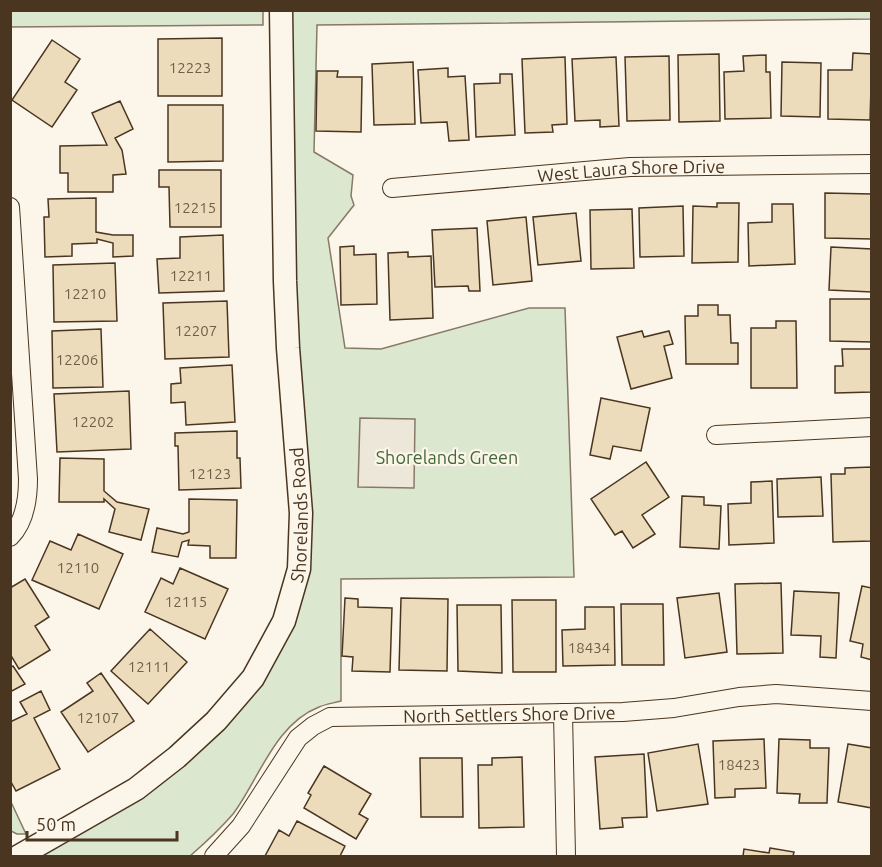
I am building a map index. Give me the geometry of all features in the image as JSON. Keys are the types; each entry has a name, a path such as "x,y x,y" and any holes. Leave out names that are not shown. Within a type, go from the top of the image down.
{"street":[{"name":"Shorelands Road","path":"19,856 136,789 177,757 216,722 253,678 284,621 299,569 300,513 285,281 281,10"},
{"name":"West Laura Shore Drive","path":"392,188 630,167 872,164"},
{"path":"10,207 28,502 15,532 10,537"},
{"path":"716,435 872,428"},
{"name":"North Settlers Shore Drive","path":"214,856 241,826 298,738 313,726 330,717 624,712 674,708 776,693 872,701"},
{"path":"563,713 566,856"}],"green space":[{"path":"10,11 263,11 263,25 11,27"},
{"name":"Shorelands Green","path":"289,11 871,11 871,19 317,25 314,152 353,175 351,196 354,205 328,238 345,348 381,349 529,308 565,308 574,577 341,579 341,701 319,707 304,715 291,726 269,754 233,814 207,841 190,856 41,856 151,791 293,621 294,286"},
{"path":"11,802 26,834 11,831"}],"shaded area":[{"path":"360,418 415,419 414,488 358,487"}],"building":[{"path":"222,38 222,96 158,96 158,39"},
{"path":"52,40 80,59 65,82 77,90 52,127 12,100"},
{"path":"853,53 872,54 870,120 828,119 828,70 852,70"},
{"path":"719,54 720,121 679,122 678,55"},
{"path":"766,55 766,72 770,72 771,118 725,119 724,72 744,71 743,56"},
{"path":"669,56 670,120 627,121 625,57"},
{"path":"565,57 567,124 552,125 553,132 525,133 522,59"},
{"path":"616,57 619,126 600,127 600,120 575,121 572,59"},
{"path":"413,62 415,124 374,125 372,64"},
{"path":"782,62 821,63 820,117 781,116"},
{"path":"448,68 448,77 465,76 469,140 449,141 447,122 421,123 418,70"},
{"path":"317,71 338,71 337,77 362,77 361,132 316,131"},
{"path":"500,74 512,74 515,135 476,137 474,84 500,83"},
{"path":"120,101 133,129 115,138 122,150 126,174 113,175 113,192 68,192 68,173 60,173 60,146 107,145 92,113"},
{"path":"168,105 223,105 223,161 168,162"},
{"path":"159,170 221,170 221,227 170,227 169,187 159,187"},
{"path":"825,193 872,194 872,239 825,238"},
{"path":"96,198 96,232 133,235 133,256 113,257 113,243 97,239 97,243 72,244 72,256 45,257 44,217 49,217 48,199"},
{"path":"717,203 739,203 738,262 692,263 693,206 717,207"},
{"path":"772,204 793,204 795,264 749,266 748,223 772,222"},
{"path":"683,206 684,256 640,257 639,208"},
{"path":"632,209 634,268 591,269 590,210"},
{"path":"576,213 581,261 538,265 533,217"},
{"path":"526,217 532,281 493,285 487,221"},
{"path":"477,228 480,291 469,291 468,286 435,287 432,230"},
{"path":"223,235 224,291 159,293 157,259 180,258 180,237"},
{"path":"354,246 354,255 376,254 377,304 341,305 340,247"},
{"path":"831,247 872,249 872,292 829,290"},
{"path":"408,252 408,257 431,256 433,318 390,320 388,253"},
{"path":"115,263 117,321 54,322 53,265"},
{"path":"830,299 872,299 872,342 830,341"},
{"path":"227,301 229,357 165,359 163,303"},
{"path":"698,305 718,305 718,315 730,315 731,343 738,343 738,364 686,364 685,316 698,316"},
{"path":"776,321 796,321 797,388 751,388 751,328 776,328"},
{"path":"101,329 103,387 53,388 52,331"},
{"path":"642,331 644,337 669,331 673,344 664,346 672,378 631,389 617,337"},
{"path":"842,349 872,349 872,392 835,393 835,366 843,366"},
{"path":"232,365 235,422 186,425 185,402 171,403 171,384 181,383 180,368"},
{"path":"129,391 131,449 57,452 54,394"},
{"path":"601,398 650,408 641,451 613,446 610,459 590,455"},
{"path":"237,431 237,458 240,458 241,488 179,490 178,446 175,446 175,433"},
{"path":"60,458 104,459 104,491 117,502 149,509 141,540 109,532 115,509 104,499 104,502 59,502"},
{"path":"646,462 669,497 642,515 655,534 633,548 622,531 615,535 591,499"},
{"path":"872,467 872,541 833,542 831,474 845,474 845,468"},
{"path":"821,477 823,516 778,517 777,479"},
{"path":"772,481 774,543 729,545 728,504 751,503 751,482"},
{"path":"682,496 704,497 704,505 721,506 719,549 680,547"},
{"path":"189,499 237,500 236,558 210,558 210,546 188,545 189,540 182,542 178,557 152,552 157,528 183,534 189,532"},
{"path":"78,534 123,554 99,609 32,580 50,541 71,550"},
{"path":"180,568 228,589 205,639 145,612 161,578 173,584"},
{"path":"25,579 49,617 35,626 50,650 19,669 10,654 10,588"},
{"path":"781,583 783,653 737,654 735,584"},
{"path":"862,586 872,588 872,660 861,657 863,644 850,641"},
{"path":"794,591 839,593 836,658 820,657 821,636 791,635"},
{"path":"719,593 727,652 685,658 677,598"},
{"path":"345,598 358,599 358,607 392,608 390,672 352,671 353,657 342,656"},
{"path":"401,598 448,599 447,671 399,670"},
{"path":"512,600 556,600 556,672 513,672"},
{"path":"621,604 663,604 664,665 622,665"},
{"path":"457,605 501,605 502,673 458,671"},
{"path":"585,607 614,607 615,665 563,666 562,630 585,629"},
{"path":"150,629 187,662 148,704 111,671"},
{"path":"13,666 25,684 10,692 10,668"},
{"path":"101,673 134,721 88,752 61,712 93,691 87,683"},
{"path":"41,691 50,710 34,718 60,769 16,791 10,780 10,722 27,714 20,702"},
{"path":"764,739 766,788 735,789 735,797 715,798 713,741"},
{"path":"779,739 810,740 810,748 829,748 827,803 799,803 800,794 777,793"},
{"path":"698,744 708,804 657,811 648,753"},
{"path":"848,744 872,748 872,808 838,802"},
{"path":"644,754 647,817 622,818 623,827 600,829 595,757"},
{"path":"522,757 524,827 479,828 478,765 492,765 492,758"},
{"path":"420,758 462,758 463,817 421,817"},
{"path":"324,766 371,794 359,814 368,819 356,839 304,808 311,795 308,793"},
{"path":"297,821 345,846 340,856 265,856 279,830 289,836"},
{"path":"770,848 794,852 793,856 743,856 744,849 769,853"}]}
